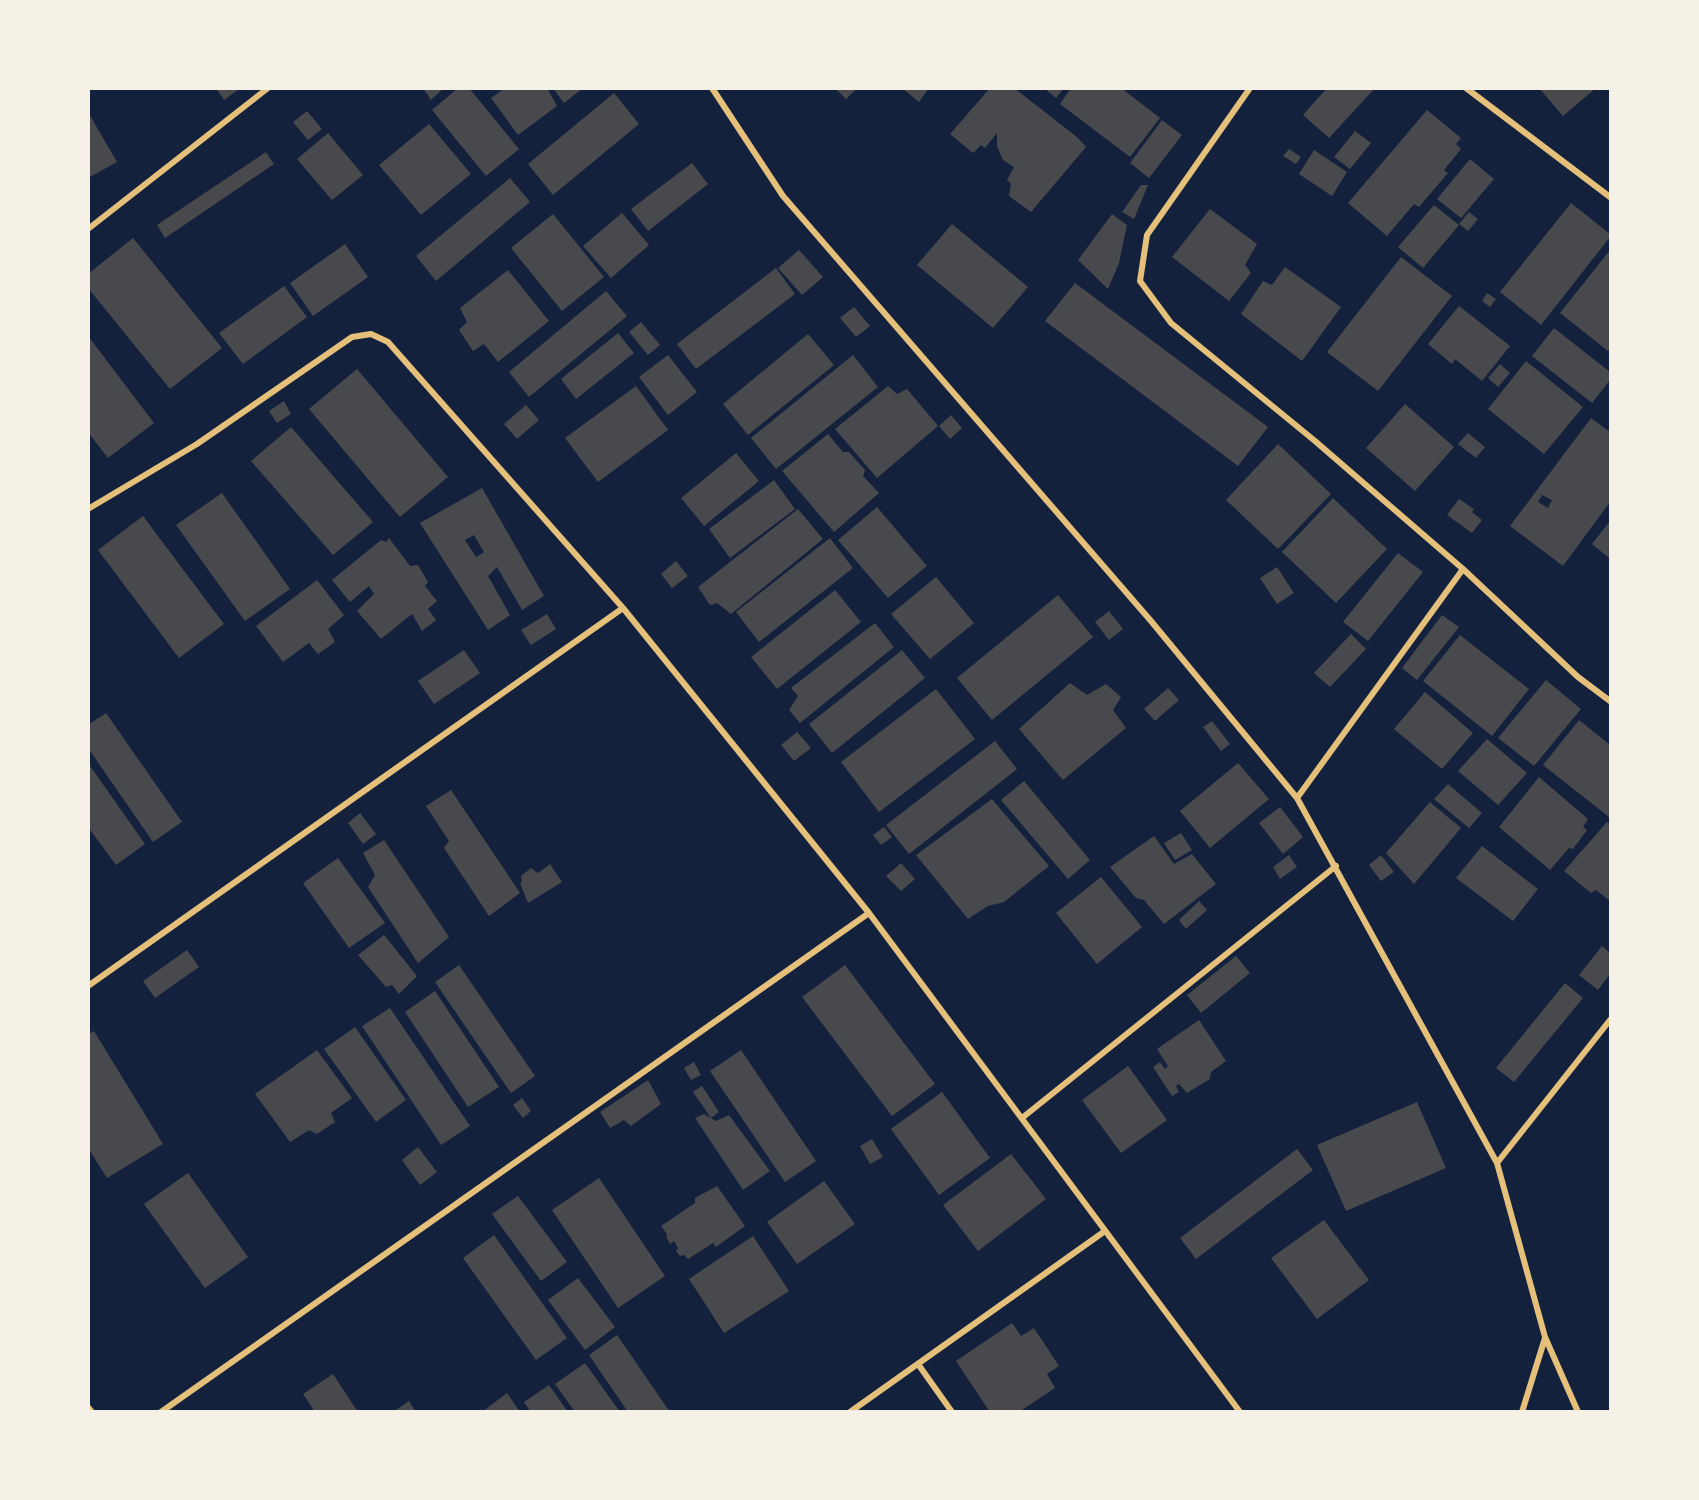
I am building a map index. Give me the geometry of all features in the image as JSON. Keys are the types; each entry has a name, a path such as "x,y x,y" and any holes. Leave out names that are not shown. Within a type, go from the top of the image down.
{"street":[{"path":"88,229 268,88"},
{"path":"712,88 783,196 1143,612 1297,798 1497,1163 1545,1338 1578,1412"},
{"path":"1250,88 1147,235 1140,281 1171,323 1315,441 1463,569 1578,677 1611,701"},
{"path":"1466,88 1611,197"},
{"path":"88,509 197,444 351,337 370,334 388,342 623,608 869,913 1240,1412"},
{"path":"1297,798 1463,569"},
{"path":"88,986 623,608"},
{"path":"1022,1118 1336,866"},
{"path":"161,1412 869,913"},
{"path":"1497,1163 1611,1020"},
{"path":"850,1412 1105,1231"},
{"path":"1522,1412 1545,1338"},
{"path":"918,1364 952,1412"},
{"path":"88,1407 92,1412"}],"building":[{"path":"216,88 240,88 224,100"},
{"path":"423,88 444,88 431,100"},
{"path":"458,88 469,88 519,149 486,176 432,110"},
{"path":"505,88 547,88 557,106 518,135 491,98"},
{"path":"553,88 583,88 564,103"},
{"path":"835,88 857,88 846,99"},
{"path":"902,88 929,88 919,102"},
{"path":"990,88 1014,88 1077,137 1086,147 1031,212 1009,196 1011,184 1007,180 1014,167 1003,160 997,146 997,133 985,148 981,145 973,153 950,134"},
{"path":"1044,88 1064,88 1056,98"},
{"path":"1071,88 1121,88 1160,118 1130,157 1060,104"},
{"path":"1327,88 1375,88 1329,138 1303,115"},
{"path":"1539,88 1596,88 1563,116"},
{"path":"614,93 639,124 553,195 528,164"},
{"path":"1427,110 1461,138 1456,144 1461,149 1444,170 1448,173 1419,207 1414,204 1387,236 1348,203"},
{"path":"307,111 322,129 308,140 293,122"},
{"path":"88,112 117,162 88,178"},
{"path":"1162,120 1182,135 1149,178 1130,163"},
{"path":"429,124 471,174 421,215 379,165"},
{"path":"1355,131 1371,143 1350,169 1334,157"},
{"path":"328,133 363,175 332,200 297,159"},
{"path":"1289,149 1301,157 1296,164 1283,156"},
{"path":"1314,150 1347,172 1332,196 1299,174"},
{"path":"266,152 274,164 165,238 157,225"},
{"path":"1470,159 1494,179 1461,218 1437,199"},
{"path":"692,163 708,184 648,231 631,209"},
{"path":"510,178 530,202 436,281 416,256"},
{"path":"1141,185 1148,185 1134,219 1122,212"},
{"path":"1571,203 1610,234 1610,237 1541,325 1500,292"},
{"path":"1434,205 1459,225 1423,268 1398,247"},
{"path":"1210,209 1257,244 1245,265 1251,273 1229,301 1172,257"},
{"path":"1469,212 1478,219 1468,231 1459,224"},
{"path":"622,213 649,245 611,278 583,246"},
{"path":"553,214 604,277 562,311 511,248"},
{"path":"1112,214 1127,225 1119,263 1108,289 1078,260"},
{"path":"952,224 1028,287 993,328 917,265"},
{"path":"133,238 222,348 170,389 88,288 88,274"},
{"path":"345,244 368,277 313,316 290,283"},
{"path":"799,250 823,277 802,295 778,268"},
{"path":"1610,250 1610,348 1608,351 1560,313"},
{"path":"1401,257 1452,296 1378,391 1327,352"},
{"path":"1285,267 1341,307 1302,361 1241,314 1263,281 1272,285"},
{"path":"776,268 795,294 696,369 677,344"},
{"path":"508,270 549,321 498,362 484,344 473,351 459,330 467,322 460,308"},
{"path":"1075,283 1268,427 1238,466 1045,321"},
{"path":"284,286 307,317 243,364 219,333"},
{"path":"606,291 627,316 529,397 509,372"},
{"path":"1487,293 1496,299 1490,307 1482,301"},
{"path":"1459,306 1510,346 1482,381 1455,359 1452,364 1428,344"},
{"path":"854,307 870,326 856,337 840,318"},
{"path":"641,322 660,345 648,355 629,332"},
{"path":"1554,328 1610,372 1610,380 1592,403 1532,356"},
{"path":"618,333 634,353 576,399 561,379"},
{"path":"808,334 834,365 748,435 723,404"},
{"path":"88,336 154,423 108,458 88,432"},
{"path":"668,355 697,392 668,415 639,377"},
{"path":"853,355 878,387 776,469 751,438"},
{"path":"1526,361 1583,407 1544,454 1488,409"},
{"path":"1500,364 1510,373 1498,387 1488,378"},
{"path":"357,369 448,477 400,517 309,409"},
{"path":"636,386 668,430 598,482 565,438"},
{"path":"888,386 897,394 907,389 938,426 877,478 835,429"},
{"path":"284,401 291,414 277,423 269,411"},
{"path":"1405,404 1454,447 1415,491 1366,448"},
{"path":"526,405 539,420 517,439 504,424"},
{"path":"951,415 962,428 950,439 939,426"},
{"path":"1591,418 1610,432 1610,502 1563,566 1510,526","holes":["1542,495 1552,500 1548,508 1538,502"]},
{"path":"291,427 373,522 333,555 251,461"},
{"path":"1468,433 1485,447 1476,458 1458,444"},
{"path":"828,434 843,452 849,452 865,470 863,476 879,493 834,532 782,471"},
{"path":"1278,444 1331,494 1278,549 1226,500"},
{"path":"736,453 759,481 704,526 681,498"},
{"path":"774,480 795,509 730,558 709,529"},
{"path":"482,488 544,596 522,610 497,567 488,576 510,615 488,630 420,523","holes":["474,535 484,552 476,557 465,540"]},
{"path":"222,493 290,589 245,621 176,525"},
{"path":"1333,498 1387,549 1336,603 1282,552"},
{"path":"1459,499 1474,509 1472,512 1482,520 1472,533 1447,515"},
{"path":"877,507 927,566 888,598 838,540"},
{"path":"798,509 823,539 731,614 717,603 710,605 698,587"},
{"path":"143,516 224,624 179,658 98,550"},
{"path":"1610,521 1610,556 1609,558 1592,544"},
{"path":"389,538 410,566 418,565 428,582 425,586 437,601 428,609 436,620 422,631 412,614 381,639 357,611 374,594 369,586 350,602 332,580 381,540 386,542"},
{"path":"830,538 853,568 759,642 736,612"},
{"path":"1398,553 1423,572 1368,641 1343,622"},
{"path":"676,561 688,576 672,588 661,574"},
{"path":"1277,567 1294,593 1277,604 1260,578"},
{"path":"936,577 974,623 930,659 891,614"},
{"path":"317,580 344,615 328,629 335,642 318,654 309,643 283,662 256,626"},
{"path":"835,590 861,622 777,689 751,657"},
{"path":"1058,595 1093,637 992,720 957,678"},
{"path":"1109,611 1123,629 1109,640 1095,622"},
{"path":"547,614 556,629 531,645 521,630"},
{"path":"1442,615 1459,627 1417,680 1402,668"},
{"path":"875,623 894,647 800,723 789,710 798,696 791,688"},
{"path":"1351,634 1366,649 1330,687 1314,673"},
{"path":"1460,635 1529,689 1492,736 1423,681"},
{"path":"464,650 480,673 434,704 418,681"},
{"path":"902,650 925,678 832,753 809,724"},
{"path":"1546,680 1581,709 1534,766 1498,738"},
{"path":"1070,683 1087,695 1106,684 1121,697 1113,710 1126,728 1063,780 1019,729"},
{"path":"1168,688 1179,700 1155,721 1144,709"},
{"path":"936,689 975,739 879,812 841,762"},
{"path":"1425,692 1473,733 1442,769 1394,729"},
{"path":"106,713 182,822 153,842 88,748 88,725"},
{"path":"1579,720 1610,745 1609,817 1543,765"},
{"path":"1212,721 1230,744 1221,751 1203,727"},
{"path":"797,732 811,748 794,761 781,745"},
{"path":"1487,739 1527,773 1498,805 1458,771"},
{"path":"995,741 1017,769 909,854 886,825"},
{"path":"88,763 145,844 116,865 88,827"},
{"path":"1238,763 1269,799 1210,848 1180,811"},
{"path":"1539,777 1588,819 1583,827 1587,830 1573,849 1569,848 1550,870 1499,827"},
{"path":"1024,781 1090,860 1068,879 1001,800"},
{"path":"1448,784 1482,813 1469,828 1434,799"},
{"path":"451,790 520,893 489,916 444,848 449,841 426,806"},
{"path":"992,799 1049,866 1004,902 988,906 968,919 916,855"},
{"path":"1430,802 1461,828 1414,884 1386,853"},
{"path":"1280,807 1303,837 1283,854 1259,823"},
{"path":"360,813 376,834 363,844 348,823"},
{"path":"1607,822 1610,824 1610,901 1596,890 1591,893 1564,871"},
{"path":"884,827 892,837 881,845 873,835"},
{"path":"1181,833 1192,850 1175,860 1164,843"},
{"path":"1154,836 1174,864 1192,854 1216,884 1164,924 1144,900 1136,898 1110,867"},
{"path":"384,840 449,937 418,963 368,887 375,875 363,853"},
{"path":"1482,846 1538,889 1513,921 1456,878"},
{"path":"1289,855 1297,867 1280,879 1273,867"},
{"path":"1381,855 1394,872 1381,881 1369,865"},
{"path":"338,858 385,923 349,948 303,883"},
{"path":"901,863 915,879 901,891 886,876"},
{"path":"550,864 562,882 528,903 520,883 522,883 521,876 531,868 538,873"},
{"path":"1101,877 1142,927 1097,964 1056,913"},
{"path":"1199,901 1207,910 1186,929 1179,920"},
{"path":"384,935 417,976 399,994 392,985 386,987 358,955"},
{"path":"1602,946 1610,953 1610,974 1598,990 1579,975"},
{"path":"187,950 199,967 155,998 143,981"},
{"path":"1236,956 1250,973 1201,1013 1187,995"},
{"path":"459,965 535,1076 511,1093 435,982"},
{"path":"845,965 935,1084 892,1116 802,997"},
{"path":"1565,983 1583,998 1514,1082 1496,1068"},
{"path":"435,991 499,1087 468,1107 405,1012"},
{"path":"390,1008 470,1126 441,1145 362,1026"},
{"path":"1199,1020 1226,1061 1211,1072 1210,1079 1187,1093 1179,1084 1176,1086 1179,1092 1172,1096 1153,1067 1160,1062 1165,1069 1168,1066 1157,1049"},
{"path":"355,1027 406,1100 376,1122 324,1049"},
{"path":"94,1031 163,1144 107,1178 88,1148 88,1034"},
{"path":"317,1050 352,1098 331,1113 335,1122 317,1134 309,1130 290,1142 255,1094"},
{"path":"741,1050 816,1161 785,1182 710,1071"},
{"path":"694,1062 701,1075 691,1080 684,1068"},
{"path":"1128,1066 1167,1120 1121,1153 1082,1100"},
{"path":"648,1080 661,1104 631,1126 624,1120 610,1128 600,1112"},
{"path":"702,1086 719,1112 711,1118 693,1092"},
{"path":"942,1092 990,1158 939,1195 891,1129"},
{"path":"522,1098 531,1111 523,1118 513,1105"},
{"path":"1417,1102 1446,1168 1346,1211 1317,1145"},
{"path":"704,1114 716,1121 729,1115 770,1171 743,1190 695,1118"},
{"path":"872,1139 883,1157 870,1164 860,1146"},
{"path":"418,1147 437,1172 420,1185 402,1160"},
{"path":"1297,1149 1313,1170 1196,1259 1180,1238"},
{"path":"1011,1154 1046,1199 978,1251 943,1205"},
{"path":"188,1173 248,1257 205,1288 144,1204"},
{"path":"599,1178 665,1276 618,1308 552,1210"},
{"path":"824,1181 855,1224 797,1264 767,1222"},
{"path":"717,1186 745,1226 716,1247 713,1243 688,1259 684,1255 680,1256 676,1251 678,1248 674,1241 670,1244 661,1226 695,1203 695,1198"},
{"path":"518,1196 567,1262 541,1281 492,1214"},
{"path":"1324,1220 1369,1280 1317,1319 1271,1258"},
{"path":"494,1235 567,1338 536,1360 463,1258"},
{"path":"753,1236 789,1291 724,1333 689,1279"},
{"path":"578,1278 615,1327 585,1350 548,1300"},
{"path":"1012,1323 1021,1336 1034,1328 1059,1366 1047,1374 1055,1388 1019,1412 990,1412 956,1361"},
{"path":"617,1335 670,1412 628,1412 589,1355"},
{"path":"585,1363 620,1412 575,1412 555,1384"},
{"path":"333,1374 358,1412 315,1412 303,1394"},
{"path":"549,1385 568,1412 531,1412 524,1402"},
{"path":"507,1393 520,1412 482,1412"},
{"path":"409,1401 416,1412 393,1412"}]}
